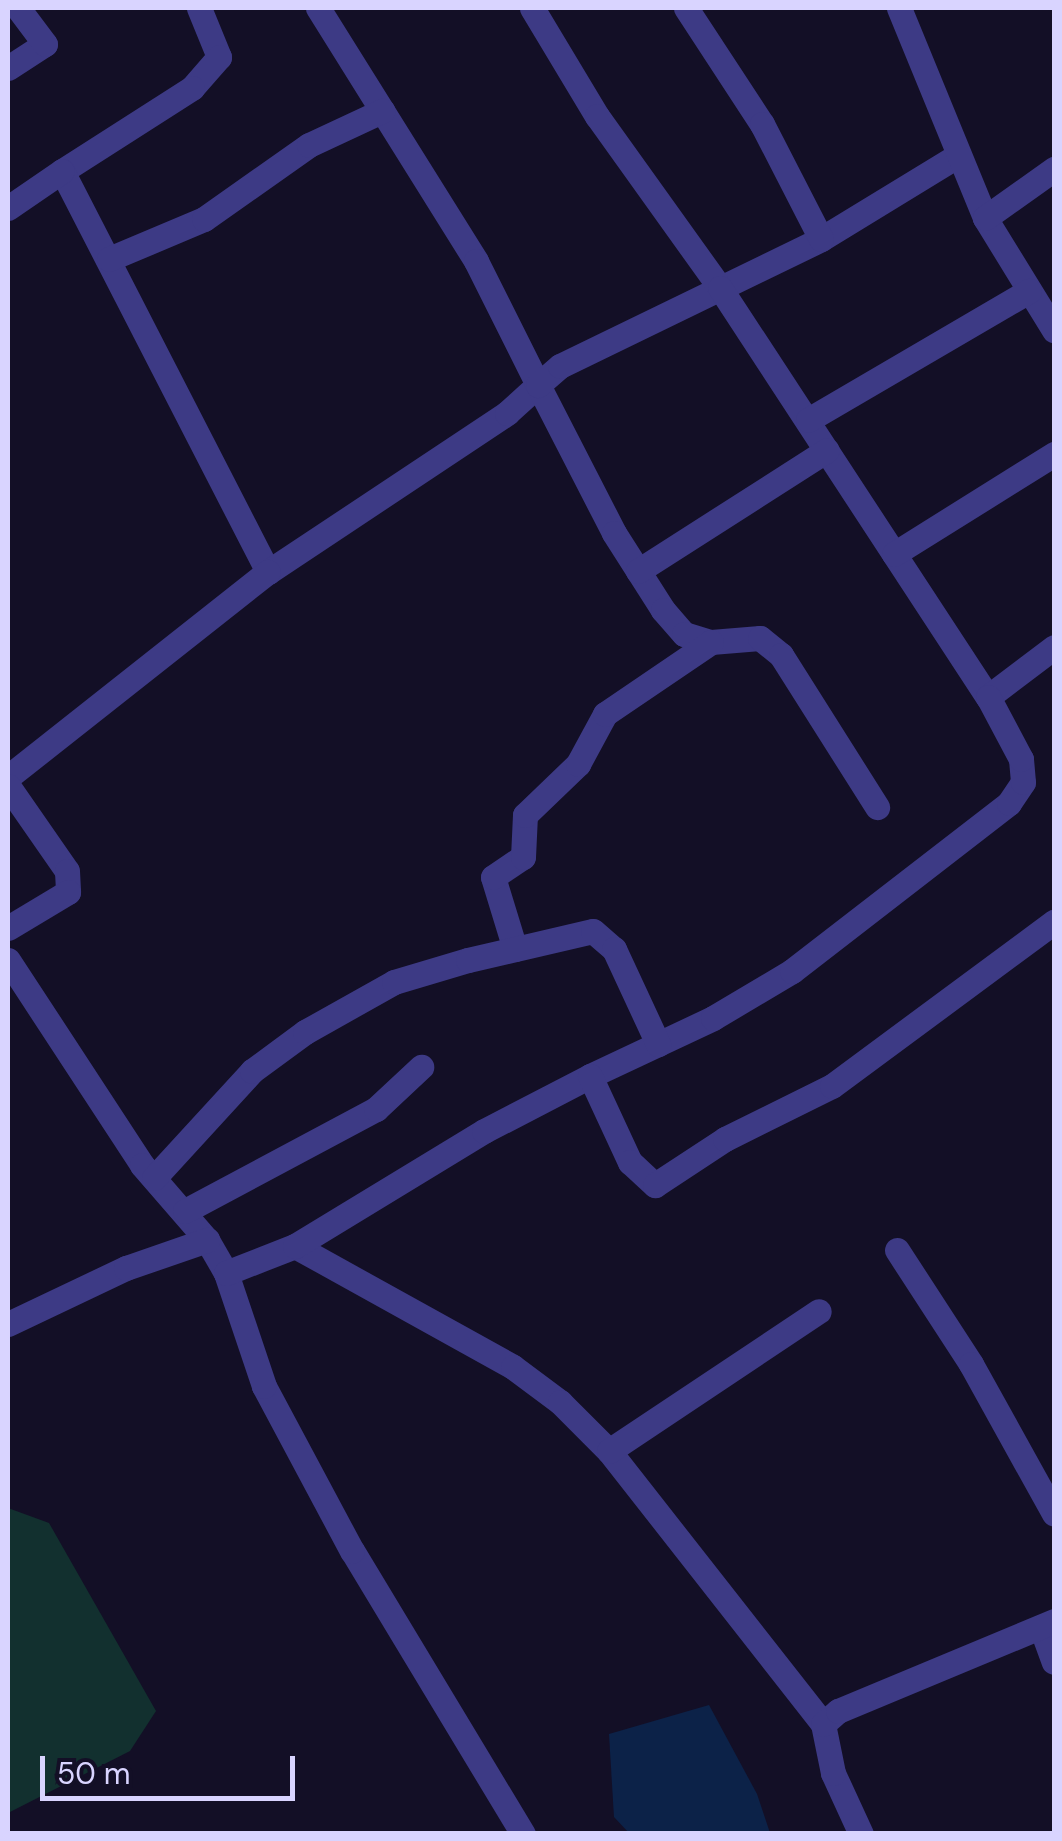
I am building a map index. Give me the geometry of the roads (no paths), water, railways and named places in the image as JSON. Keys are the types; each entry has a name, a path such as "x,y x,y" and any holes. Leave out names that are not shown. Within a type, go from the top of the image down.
{"street":[{"path":"8,68 45,44 18,8"},
{"path":"8,208 192,88 218,57 200,8"},
{"path":"318,8 476,261 638,571 684,634 710,642 760,638 781,655 876,807"},
{"path":"226,1273 294,1246 484,1131 658,1044 792,971 1009,803 1023,782 1021,759 988,697 720,288 597,116 532,8"},
{"path":"686,8 762,124 820,239"},
{"path":"899,8 984,218 1054,330"},
{"path":"109,258 204,219 309,145 382,111"},
{"path":"8,776 268,572 479,432 560,366 820,239 957,156"},
{"path":"984,218 1054,169"},
{"path":"62,172 268,572"},
{"path":"808,420 1029,291"},
{"path":"638,571 827,450"},
{"path":"894,554 1054,454"},
{"path":"516,948 493,877 523,857 525,815 578,764 605,714 710,642"},
{"path":"988,697 1054,647"},
{"path":"8,786 67,871 68,892 8,928"},
{"path":"590,1076 630,1162 655,1185 725,1140 832,1086 1054,922"},
{"path":"154,1178 252,1071 305,1032 394,982 516,948 580,931 606,937 658,1044"},
{"path":"9,964 154,1178 208,1240 226,1273 264,1386 352,1551 522,1834"},
{"path":"185,1211 376,1109 420,1066"},
{"path":"8,1324 126,1268 208,1240"},
{"path":"294,1246 513,1367 610,1451 823,1724 833,1773 861,1834"},
{"path":"897,1250 971,1364 1054,1514"},
{"path":"610,1451 819,1311"},
{"path":"823,1724 838,1711 1048,1624 1054,1662"}],"water":[{"path":"709,1705 757,1794 770,1833 629,1833 614,1817 609,1734"}]}
